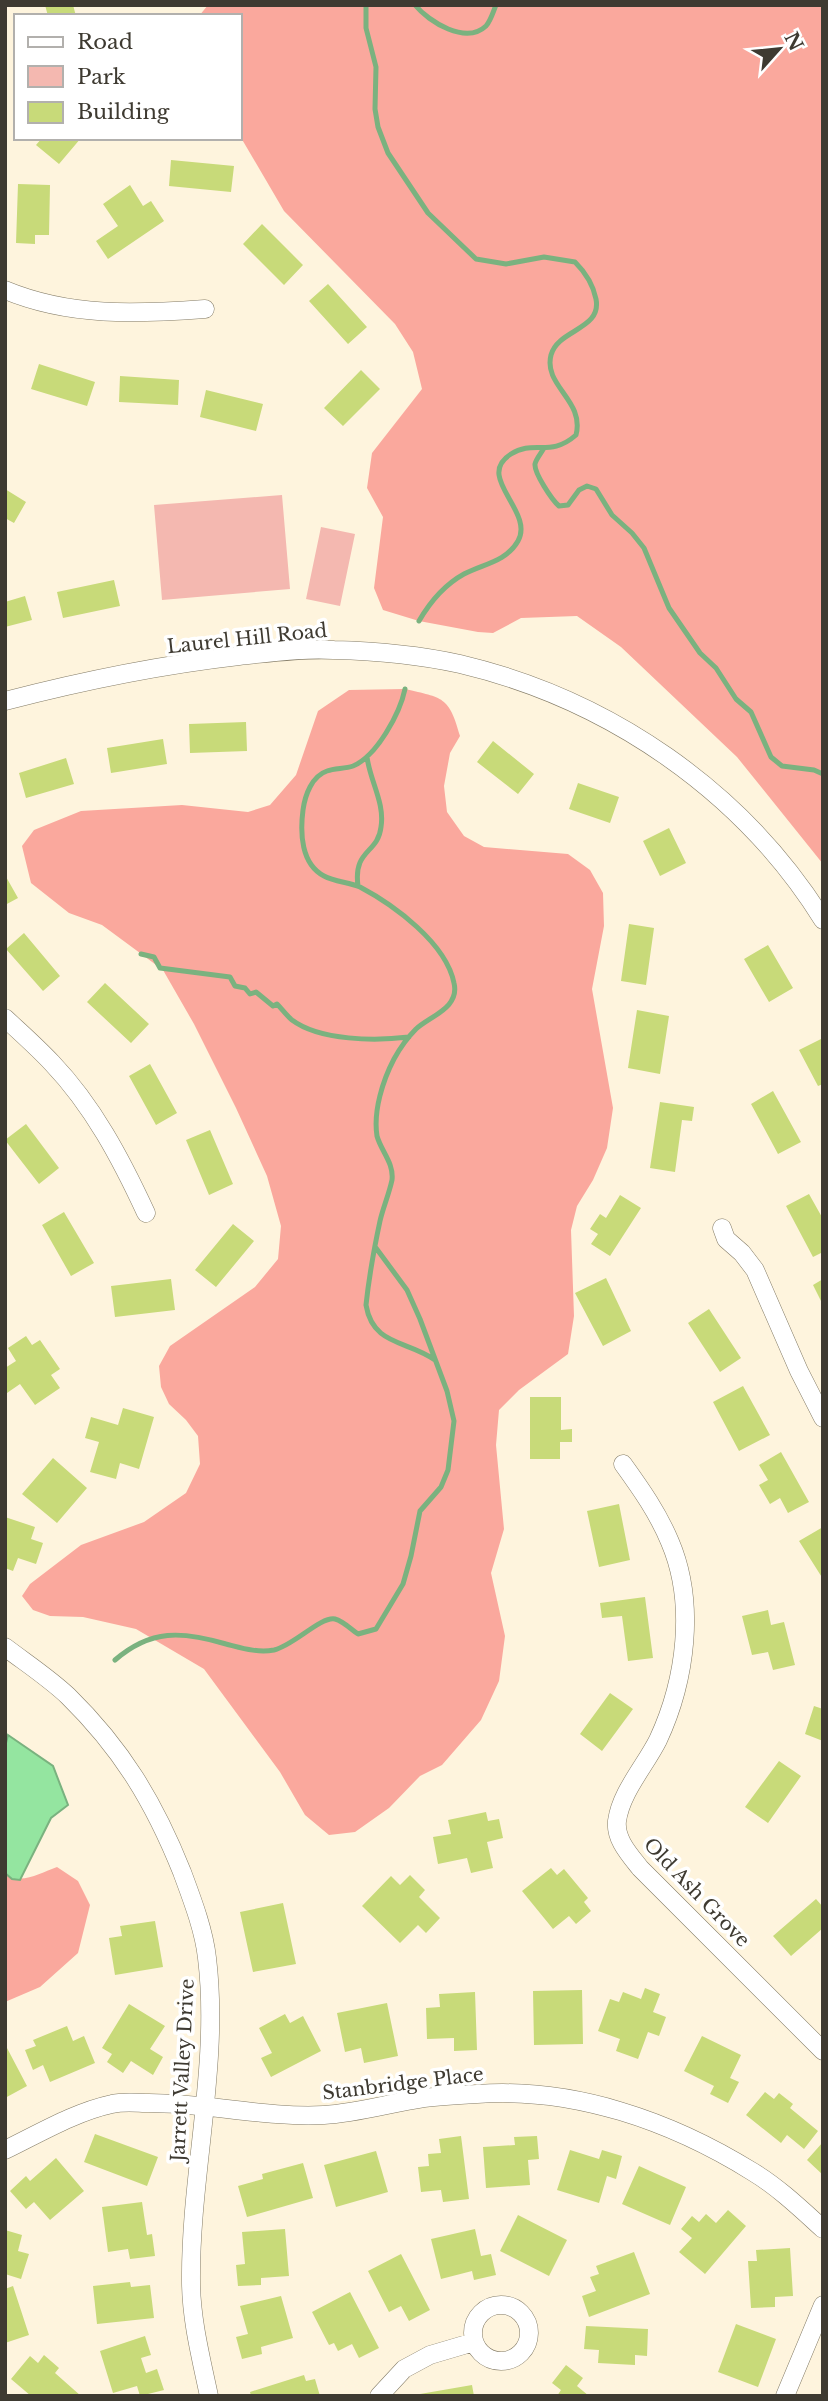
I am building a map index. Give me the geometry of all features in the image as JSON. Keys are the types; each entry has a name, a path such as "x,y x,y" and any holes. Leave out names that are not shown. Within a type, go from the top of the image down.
{"street":[{"path":"5,290 56,306 96,313 135,314 205,309"},
{"name":"Laurel Hill Road","path":"5,701 133,671 278,652 333,650 416,656 459,664 507,677 560,696 640,738 679,764 750,826 784,864 823,920"},
{"path":"5,1018 52,1062 93,1115 123,1164 146,1213"},
{"path":"722,1228 726,1239 742,1252 755,1270 799,1371 823,1418"},
{"name":"Old Ash Grove","path":"623,1464 651,1505 671,1544 681,1583 685,1627 681,1666 667,1715 658,1740 620,1811 617,1832 626,1850 640,1868 823,2051"},
{"name":"Jarrett Valley Drive","path":"5,1647 66,1694 102,1732 132,1772 164,1828 190,1894 207,1957 209,2024 191,2283 199,2348 209,2396"},
{"name":"Stanbridge Place","path":"5,2150 86,2111 116,2103 205,2105 273,2113 323,2115 366,2110 424,2098 531,2093 595,2104 662,2126 756,2173 823,2229"},
{"path":"785,2396 823,2305"},
{"path":"379,2396 404,2370 430,2355 474,2342"}],"green space":[{"path":"282,495 290,589 162,600 154,505"},
{"path":"321,527 355,534 340,606 306,599"}],"shaded area":[{"path":"208,5 823,5 823,864 737,757 621,647 577,616 521,618 493,633 419,621 383,610 374,588 383,517 367,488 372,453 422,389 413,352 395,324 284,211 242,139 242,14 201,14"},
{"path":"405,689 436,697 448,706 452,713 460,736 450,753 444,786 447,812 464,836 484,847 568,854 590,870 603,893 604,926 592,989 613,1108 607,1148 593,1180 577,1206 571,1230 574,1316 568,1354 519,1390 499,1410 496,1445 504,1529 491,1573 505,1636 499,1681 481,1720 442,1765 420,1776 389,1808 355,1832 329,1835 305,1815 280,1772 204,1669 136,1629 83,1617 50,1616 33,1610 22,1596 30,1584 81,1545 144,1522 186,1493 200,1464 198,1436 169,1404 161,1387 159,1366 170,1346 255,1287 278,1259 281,1226 267,1176 236,1108 194,1024 163,970 102,925 69,913 31,883 22,846 34,830 81,811 182,805 248,812 270,805 296,775 318,711 349,690"},
{"path":"8,1735 53,1766 68,1805 51,1818 20,1880 12,1879 5,1873 5,1747"},
{"path":"57,1867 78,1881 90,1905 78,1953 40,1987 5,2002 5,1873 11,1877 24,1878"}],"building":[{"path":"45,5 73,5 75,14 47,14"},
{"path":"40,140 79,140 59,164 36,145"},
{"path":"171,160 234,166 231,192 169,186"},
{"path":"18,184 50,185 49,235 35,235 35,244 16,243"},
{"path":"130,185 143,206 151,201 164,221 108,259 96,241 118,226 103,204"},
{"path":"262,224 303,265 284,285 243,244"},
{"path":"328,284 367,327 348,344 309,301"},
{"path":"39,364 95,382 87,406 31,389"},
{"path":"361,370 380,389 343,426 324,408"},
{"path":"120,376 179,380 178,405 119,402"},
{"path":"206,390 263,404 256,431 200,417"},
{"path":"5,489 26,502 14,523 5,518"},
{"path":"114,580 120,606 63,618 57,592"},
{"path":"25,596 32,620 5,627 5,602"},
{"path":"246,722 247,751 190,753 189,724"},
{"path":"163,739 167,764 111,773 107,748"},
{"path":"493,741 534,774 518,794 477,762"},
{"path":"66,758 74,784 26,798 19,773"},
{"path":"578,783 619,797 610,823 569,809"},
{"path":"669,828 686,863 660,876 643,841"},
{"path":"5,875 18,898 5,905"},
{"path":"629,924 654,928 646,985 621,981"},
{"path":"24,933 60,976 43,991 6,949"},
{"path":"768,945 793,988 769,1002 744,959"},
{"path":"105,983 149,1024 131,1043 87,1002"},
{"path":"637,1010 669,1016 660,1074 628,1068"},
{"path":"823,1038 823,1084 818,1086 799,1050"},
{"path":"150,1064 177,1113 156,1125 129,1076"},
{"path":"773,1091 801,1142 778,1154 751,1104"},
{"path":"660,1102 694,1107 692,1121 682,1120 675,1172 650,1168"},
{"path":"26,1124 59,1168 39,1184 5,1140"},
{"path":"210,1130 233,1184 209,1195 186,1140"},
{"path":"809,1194 823,1219 823,1252 813,1257 786,1206"},
{"path":"620,1195 641,1208 610,1256 591,1244 598,1234 590,1229 600,1214 606,1218"},
{"path":"64,1212 94,1263 71,1276 42,1225"},
{"path":"233,1224 254,1241 216,1287 195,1270"},
{"path":"606,1278 631,1331 603,1346 575,1293"},
{"path":"171,1279 175,1310 115,1317 111,1286"},
{"path":"823,1279 823,1305 813,1285"},
{"path":"709,1309 741,1358 720,1372 688,1323"},
{"path":"26,1336 32,1345 40,1340 60,1369 51,1375 60,1388 35,1405 20,1384 7,1393 5,1390 5,1368 16,1361 8,1348"},
{"path":"743,1386 770,1435 739,1451 713,1402"},
{"path":"530,1397 561,1397 561,1430 572,1429 572,1442 560,1442 560,1459 530,1459"},
{"path":"123,1408 154,1417 139,1469 120,1463 116,1479 90,1472 99,1442 85,1438 91,1417 118,1425"},
{"path":"781,1452 809,1502 788,1513 780,1498 770,1504 759,1485 768,1480 759,1465"},
{"path":"53,1458 87,1488 57,1523 22,1494"},
{"path":"619,1504 630,1560 599,1567 587,1511"},
{"path":"5,1517 35,1527 31,1539 43,1543 36,1564 18,1558 13,1571 5,1568"},
{"path":"823,1527 823,1579 799,1541"},
{"path":"645,1597 653,1658 628,1661 622,1616 602,1618 600,1603"},
{"path":"768,1610 771,1625 784,1622 795,1665 773,1670 768,1652 752,1655 742,1616"},
{"path":"610,1693 633,1709 602,1751 580,1734"},
{"path":"814,1706 823,1709 823,1741 805,1734"},
{"path":"779,1761 801,1776 768,1823 745,1807"},
{"path":"486,1812 488,1821 499,1819 503,1838 487,1842 493,1868 471,1873 467,1858 438,1864 433,1837 451,1834 448,1820"},
{"path":"551,1868 557,1875 564,1869 588,1898 584,1902 591,1911 576,1924 569,1916 553,1929 522,1891"},
{"path":"410,1875 425,1890 419,1897 440,1918 426,1933 418,1925 400,1943 362,1906 391,1876 400,1885"},
{"path":"816,1899 823,1907 823,1928 791,1956 773,1936"},
{"path":"283,1903 296,1964 253,1972 240,1912"},
{"path":"155,1921 163,1967 115,1975 109,1938 122,1936 120,1926"},
{"path":"645,1988 660,1994 653,2012 666,2017 659,2036 648,2032 638,2059 616,2051 620,2039 598,2031 610,1999 619,2002 623,1992 641,1999"},
{"path":"582,1990 583,2044 534,2045 533,1991"},
{"path":"475,1992 477,2050 454,2051 454,2038 427,2039 426,2008 440,2007 439,1994"},
{"path":"387,2003 398,2056 364,2063 361,2048 345,2052 337,2013"},
{"path":"129,2004 165,2026 150,2049 163,2057 153,2075 131,2061 123,2073 107,2062 112,2054 102,2048"},
{"path":"285,2014 290,2023 303,2016 321,2051 271,2077 261,2058 272,2053 259,2028"},
{"path":"67,2026 73,2041 84,2036 95,2063 50,2082 43,2065 33,2070 25,2050 36,2046 33,2040"},
{"path":"702,2036 741,2055 730,2078 739,2082 728,2103 710,2094 714,2086 684,2071"},
{"path":"7,2048 27,2086 5,2098 5,2049"},
{"path":"765,2092 774,2099 779,2093 793,2104 790,2108 818,2131 804,2149 787,2135 781,2143 746,2115"},
{"path":"95,2134 158,2157 147,2186 84,2162"},
{"path":"461,2136 469,2199 443,2202 441,2190 421,2192 418,2167 429,2166 428,2154 441,2153 439,2139"},
{"path":"537,2136 539,2159 528,2160 530,2185 486,2188 483,2147 515,2145 514,2137"},
{"path":"823,2142 823,2175 807,2160"},
{"path":"570,2150 599,2159 602,2150 622,2156 616,2179 607,2176 599,2203 557,2190"},
{"path":"376,2151 388,2192 336,2207 324,2165"},
{"path":"56,2158 84,2191 50,2220 34,2202 26,2209 10,2191 26,2176 30,2181"},
{"path":"303,2163 313,2198 247,2217 238,2186 263,2179 262,2174"},
{"path":"639,2166 686,2187 670,2225 622,2204"},
{"path":"142,2202 147,2235 152,2234 155,2256 130,2259 128,2249 108,2252 102,2207"},
{"path":"728,2210 746,2226 705,2274 679,2252 692,2238 681,2229 692,2216 699,2222 706,2214 716,2223"},
{"path":"518,2215 567,2240 549,2276 500,2251"},
{"path":"285,2229 289,2276 261,2278 261,2285 238,2286 236,2265 245,2264 242,2232"},
{"path":"475,2229 481,2256 491,2254 496,2275 474,2280 472,2271 441,2279 431,2239"},
{"path":"5,2230 22,2235 18,2251 29,2254 21,2279 5,2274"},
{"path":"790,2248 793,2296 775,2297 775,2307 751,2308 748,2261 757,2261 756,2250"},
{"path":"634,2252 650,2294 589,2317 582,2296 596,2291 590,2277 599,2274 596,2266"},
{"path":"401,2254 430,2310 409,2321 401,2306 389,2312 368,2271"},
{"path":"130,2282 131,2287 150,2285 154,2318 97,2324 93,2286"},
{"path":"13,2286 29,2335 5,2343 5,2289"},
{"path":"350,2292 379,2348 359,2358 352,2344 338,2351 334,2343 329,2345 312,2312"},
{"path":"281,2296 293,2338 261,2347 262,2354 242,2359 236,2337 248,2334 240,2306"},
{"path":"736,2324 776,2339 758,2387 718,2372"},
{"path":"586,2326 648,2329 647,2356 635,2355 635,2365 598,2363 599,2350 584,2349"},
{"path":"145,2336 151,2355 141,2358 146,2373 157,2369 164,2390 140,2396 137,2386 113,2393 100,2351"},
{"path":"44,2355 59,2368 55,2373 81,2396 31,2396 11,2379 30,2356 38,2363"},
{"path":"566,2365 583,2378 577,2386 589,2396 557,2396 561,2390 552,2383"},
{"path":"304,2375 306,2381 315,2379 320,2396 251,2396 250,2392"},
{"path":"472,2385 474,2396 420,2396 420,2394"}],"waterway":[{"path":"366,5 366,28 376,67 375,109 378,127 388,153 428,213 476,259 506,264 544,257 575,262 588,279 596,299 596,309 592,317 555,346 551,355 553,376 575,412 576,435 558,446 519,450 501,463 501,484 519,518 521,530 518,541 501,558 450,583 419,621"},
{"path":"415,5 438,24 468,33 486,26 496,5"},
{"path":"544,448 535,468 552,498 559,506 568,505 579,490 587,486 596,489 612,515 644,548 669,608 700,653 716,668 736,699 751,712 771,757 782,766 814,770 823,774"},
{"path":"405,689 393,721 371,753 353,766 322,773 313,782 304,804 302,828 306,856 316,871 328,878 360,887 403,915 441,954 454,983 453,999 416,1029 401,1047 390,1067 380,1096 376,1116 377,1136 389,1163 392,1180 381,1216 366,1305 370,1318 384,1335 435,1360"},
{"path":"358,886 359,865 379,836 382,818 367,757"},
{"path":"141,954 154,957 160,968 230,977 235,986 245,988 250,994 256,992 273,1006 277,1004 292,1020 317,1032 365,1039 409,1037"},
{"path":"115,1660 141,1643 168,1636 195,1637 250,1650 268,1651 290,1643 329,1619 341,1622 358,1634 376,1629 403,1584 420,1511 441,1487 448,1470 454,1421 447,1391 407,1290 376,1248"}]}
